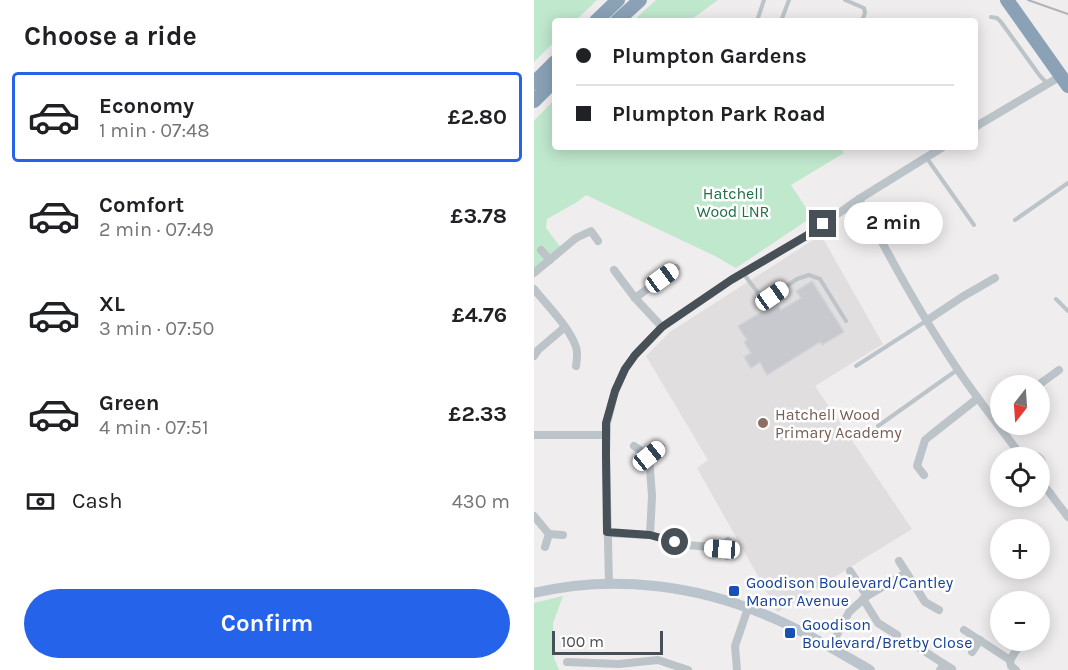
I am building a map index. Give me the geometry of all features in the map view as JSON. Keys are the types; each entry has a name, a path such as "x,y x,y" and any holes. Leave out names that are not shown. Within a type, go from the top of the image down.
{"highway":[{"path":"599,18 618,0"},
{"path":"620,18 640,0"},
{"path":"1007,0 1064,81"},
{"path":"534,83 552,65"},
{"path":"534,101 552,83"}],"street":[{"path":"978,126 1048,84 1064,81"},
{"path":"609,584 605,435 609,409 615,391 625,369 641,347 662,327 742,273 806,236 858,199 938,150"},
{"path":"858,199 926,321 990,414"},
{"path":"534,273 576,238 591,231 598,241"},
{"path":"541,250 550,260"},
{"path":"635,298 676,268"},
{"path":"614,270 635,298 662,327"},
{"path":"926,321 995,278"},
{"path":"534,289 565,327 576,347 576,366"},
{"path":"534,356 565,327"},
{"path":"577,351 588,351"},
{"path":"1050,377 1059,370"},
{"path":"924,476 917,466 925,440 978,398"},
{"path":"534,435 605,435"},
{"path":"1006,435 1015,447"},
{"path":"634,446 649,456"},
{"path":"649,456 661,447"},
{"path":"649,456 652,496 650,535"},
{"path":"1050,493 1068,517"},
{"path":"534,516 549,534 563,535"},
{"path":"607,532 650,535 687,545 722,549 727,556"},
{"path":"544,547 549,534"},
{"path":"722,549 728,540"},
{"path":"899,561 925,602 939,610"},
{"path":"850,571 878,623 897,634"},
{"path":"830,648 849,612 865,597 906,573"},
{"path":"534,593 589,584 628,584 692,591 774,618 870,670"},
{"path":"736,670 735,646 748,608"},
{"path":"964,630 1010,660"},
{"path":"972,652 980,640"},
{"path":"915,645 942,667 952,669"},
{"path":"1016,651 1010,660 1011,666 1016,670"},
{"path":"567,662 619,664 658,660 688,670"}],"lane":[{"path":"758,18 764,0"},
{"path":"783,18 789,0"},
{"path":"845,0 864,9 863,18"},
{"path":"991,17 1001,22 1048,84"},
{"path":"926,157 974,225"},
{"path":"1015,220 1068,183"},
{"path":"742,273 755,290 765,296 772,296 797,279 809,275 820,279 846,321"},
{"path":"1056,299 1068,311"},
{"path":"856,366 926,321"},
{"path":"878,426 958,370"}],"shaded area":[{"name":"Hatchell Wood Primary Academy","path":"821,235 883,344 815,386 912,529 778,612 697,468 708,460 646,356 670,332"}],"green space":[{"path":"534,0 597,0 578,18 552,18 552,44 534,62"},
{"path":"656,0 718,0 693,18 636,18"},
{"name":"Hatchell Wood LNR","path":"552,102 552,150 842,150 844,153 791,185 812,217 736,268 586,195 547,219 546,228 561,248 534,273 534,121"},
{"path":"563,596 553,623 554,658 559,670 534,670 534,603"}],"building":[{"path":"812,281 844,332 822,345 820,342 767,375 760,362 751,368 744,357 751,353 744,342 747,340 738,326 777,303 781,310 801,298 796,291"}],"railway":[{"path":"1028,0 1068,14"}],"place":[{"name":"Hatchell Wood Primary Academy","path":"763,423"},
{"name":"Goodison Boulevard/Cantley Manor Avenue","path":"734,591"},
{"name":"Goodison Boulevard/Bretby Close","path":"790,633"}],"route":[{"path":"675,542 650,535 607,532 606,423 615,391 625,369 648,339 662,327 731,280 823,224"}]}
